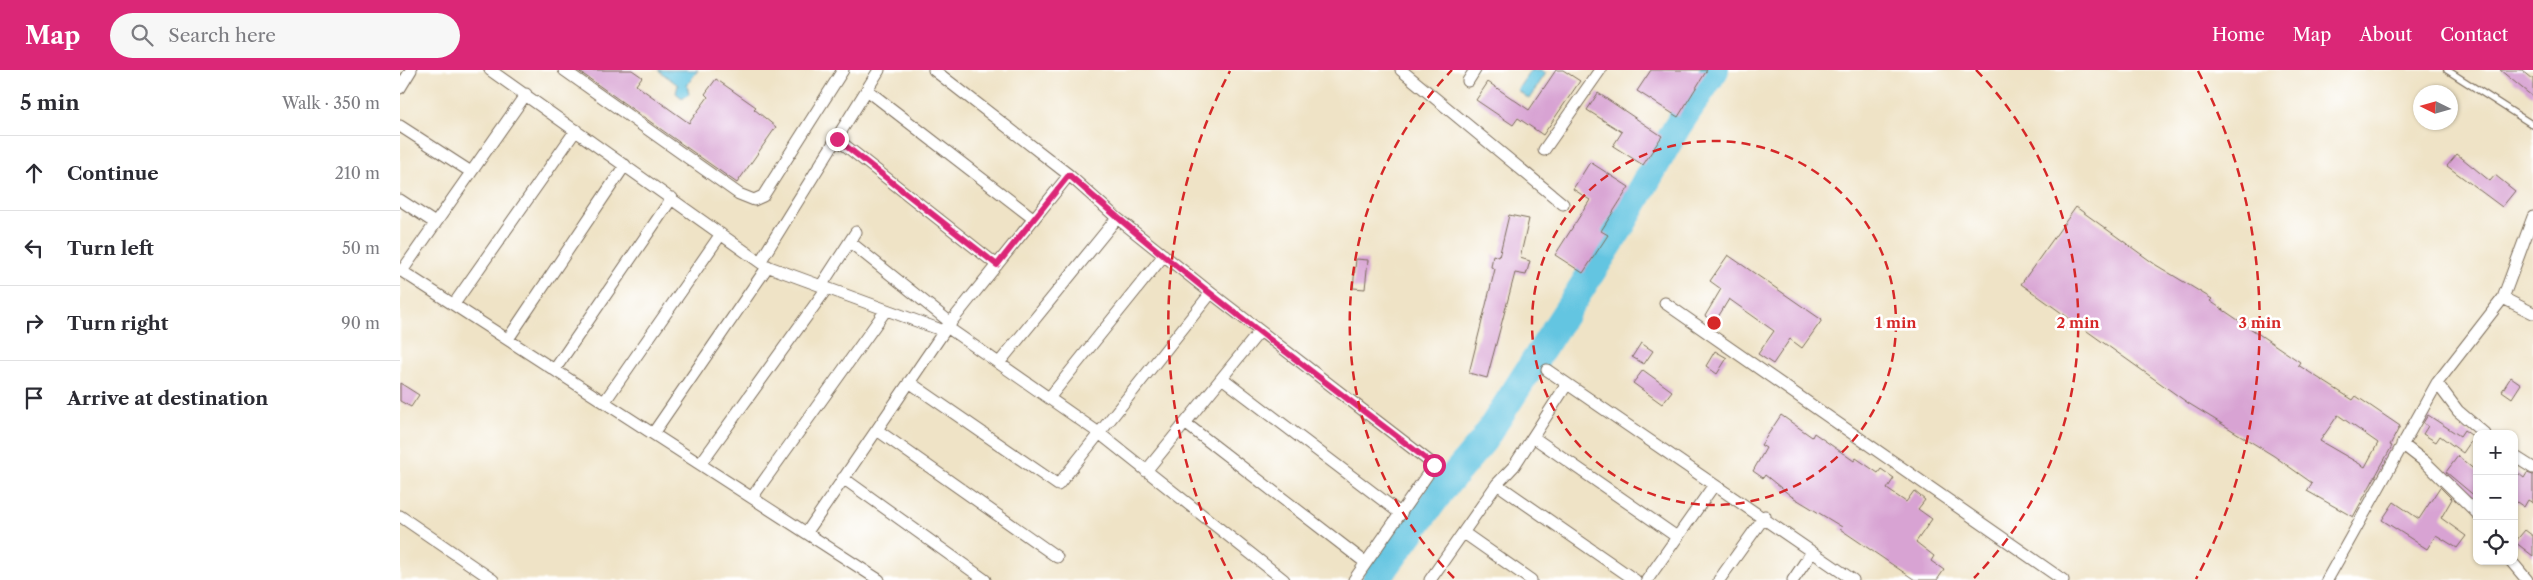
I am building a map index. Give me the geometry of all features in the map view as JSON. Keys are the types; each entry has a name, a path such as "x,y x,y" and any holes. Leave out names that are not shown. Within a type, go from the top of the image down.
{"street":[{"path":"400,88 411,70"},
{"path":"490,70 764,264 886,310 947,327"},
{"path":"565,70 739,194 754,200 763,196 843,70"},
{"path":"654,432 764,264 880,70"},
{"path":"934,70 1069,175 1117,218 1260,331 1434,465 1354,580"},
{"path":"1401,70 1564,204"},
{"path":"1468,81 1475,70"},
{"path":"1544,150 1600,70"},
{"path":"867,90 1034,219"},
{"path":"526,94 401,270 753,496 879,580"},
{"path":"400,126 471,172"},
{"path":"454,304 576,130"},
{"path":"837,139 997,265"},
{"path":"508,339 625,165"},
{"path":"807,532 947,327 1069,175"},
{"path":"555,369 672,198"},
{"path":"400,200 435,223"},
{"path":"2327,580 2437,383 2503,298 2533,217"},
{"path":"999,363 1117,218"},
{"path":"701,463 824,287 856,232"},
{"path":"605,401 721,234"},
{"path":"850,242 947,327 1099,433 1284,580"},
{"path":"1049,398 1164,255"},
{"path":"909,382 1058,485 1211,292"},
{"path":"2503,298 2533,313"},
{"path":"1665,303 2062,580"},
{"path":"753,496 886,310"},
{"path":"1146,471 1260,331"},
{"path":"1547,370 1714,485 1764,517 1853,580"},
{"path":"1222,378 1400,514"},
{"path":"2437,383 2458,411 2480,430"},
{"path":"1430,580 1497,484 1514,466 1567,384"},
{"path":"1186,423 1366,563"},
{"path":"877,430 1057,557"},
{"path":"1533,436 1677,537"},
{"path":"2402,444 2424,461 2473,509"},
{"path":"2518,459 2533,468"},
{"path":"843,478 985,580"},
{"path":"1497,484 1635,580"},
{"path":"1647,580 1714,485"},
{"path":"400,517 493,580"},
{"path":"1720,580 1764,517"},
{"path":"1464,533 1531,580"},
{"path":"1793,580 1812,552"},
{"path":"2514,565 2527,580"}],"lane":[{"path":"2447,70 2533,125"}],"water":[{"path":"658,70 698,70 687,85 689,94 682,98 676,93 678,85"},
{"path":"1531,70 1541,70 1546,73 1529,99 1517,90"}],"building":[{"path":"577,70 632,70 642,77 636,85 689,123 708,97 705,94 716,79 756,107 754,109 776,127 737,183"},
{"path":"1556,70 1563,70 1580,81 1543,135 1518,118 1513,125 1476,100 1488,82 1529,110"},
{"path":"1651,70 1707,70 1678,117 1637,91"},
{"path":"2500,70 2522,70 2533,79 2533,97"},
{"path":"1598,93 1662,136 1643,165 1613,146 1622,132 1587,110"},
{"path":"2457,154 2490,181 2495,175 2515,191 2502,207 2447,166"},
{"path":"1590,162 1629,187 1601,231 1608,235 1583,273 1555,255 1590,200 1573,189"},
{"path":"2076,207 2156,265 2212,299 2210,301 2300,362 2298,365 2353,400 2356,396 2400,426 2390,445 2392,446 2353,517 2307,491 2312,483 2274,456 2188,403 2021,284","holes":["2338,415 2378,443 2365,467 2320,441"]},
{"path":"1509,215 1529,219 1520,258 1530,261 1526,275 1515,273 1487,378 1469,373 1495,269 1491,267 1493,255 1499,257"},
{"path":"1728,255 1822,320 1802,348 1790,339 1773,364 1758,354 1774,331 1729,299 1715,322 1705,316 1721,289 1710,281"},
{"path":"1356,259 1368,260 1365,289 1353,288"},
{"path":"1641,343 1653,351 1644,364 1632,357"},
{"path":"1715,351 1727,358 1717,374 1706,366"},
{"path":"1643,370 1672,391 1662,404 1633,383"},
{"path":"2511,377 2521,384 2512,398 2502,391"},
{"path":"400,383 419,395 411,407 400,401"},
{"path":"1781,415 1812,437 1814,433 1854,461 1856,458 1878,473 1881,469 1894,478 1887,489 1906,502 1914,491 1925,500 1918,509 1932,519 1916,542 1934,556 1931,561 1944,570 1937,580 1915,580 1840,529 1842,527 1791,496 1765,475 1763,478 1753,471 1766,448 1761,445"},
{"path":"2428,415 2460,436 2464,430 2473,436 2473,438 2463,453 2440,436 2436,442 2423,434 2428,426 2423,423"},
{"path":"2458,456 2473,469 2473,495 2446,472"},
{"path":"2518,473 2524,478 2527,473 2533,475 2533,503 2528,500 2524,507 2518,503"},
{"path":"2440,487 2452,499 2441,518 2466,536 2457,548 2436,535 2427,549 2382,520 2394,502 2419,519"},
{"path":"2525,530 2533,536 2533,556 2518,544 2518,538"}],"waterway":[{"path":"1376,580 1444,487 1483,441 1620,228 1677,127 1715,70"}],"route":[{"path":"837,139 997,265 1069,175 1117,218 1434,465"}]}
